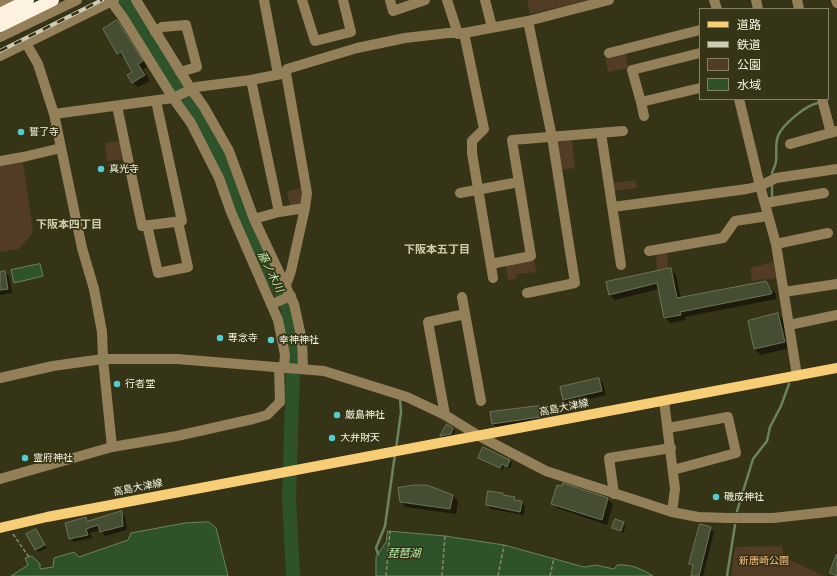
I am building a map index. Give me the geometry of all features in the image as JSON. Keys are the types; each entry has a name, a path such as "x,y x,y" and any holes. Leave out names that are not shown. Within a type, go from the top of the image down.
{"highway":[{"path":"0,14 28,0"},
{"path":"0,26 54,0"}],"main road":[{"name":"高島大津線","path":"2,527 837,368"}],"street":[{"path":"0,5 9,0"},
{"path":"0,37 77,0"},
{"path":"0,56 112,0 201,140 219,178 242,238 272,304 283,340 285,355 280,402 266,415 222,427 112,447 0,479"},
{"path":"136,0 180,72 189,90 204,108 229,151 265,246 291,296 302,340 301,368"},
{"path":"264,0 282,73 307,193 291,271 286,285"},
{"path":"302,0 315,42 351,32"},
{"path":"343,0 351,32 357,48"},
{"path":"390,0 393,11 425,0"},
{"path":"447,0 461,34 484,129 472,141 472,153 493,278"},
{"path":"485,0 492,27"},
{"path":"54,114 175,98 189,90 251,80 282,73 287,69 311,61 357,48 405,38 448,33 461,34 528,21 609,0"},
{"path":"527,293 575,283 552,137 528,21"},
{"path":"155,32 162,27 186,25 196,67 180,72"},
{"path":"609,53 699,30"},
{"path":"26,43 38,64 54,114 82,248 94,289 102,332 103,359 112,447"},
{"path":"644,116 632,70 699,53"},
{"path":"251,80 279,212"},
{"path":"641,102 699,88"},
{"path":"739,100 776,244 797,376"},
{"path":"790,144 834,132 822,100"},
{"path":"117,106 142,226 182,222 156,101"},
{"path":"491,264 531,256 512,140 623,131"},
{"path":"601,133 621,265"},
{"path":"0,161 61,148"},
{"path":"612,207 760,186 776,178 837,169"},
{"path":"460,193 519,182"},
{"path":"765,203 824,193"},
{"path":"254,220 279,212 305,208"},
{"path":"649,251 723,238 735,221 768,216"},
{"path":"147,225 158,273 188,267 178,222"},
{"path":"776,244 828,233"},
{"path":"784,292 837,284"},
{"path":"272,304 291,296"},
{"path":"462,297 483,396"},
{"path":"445,415 428,322 466,314"},
{"path":"789,325 837,315"},
{"path":"0,378 53,366 103,359 177,359 324,371 407,397 445,415 479,436 546,471 672,512 698,517 773,518 837,511"},
{"path":"664,401 675,489 672,512"},
{"path":"668,428 728,417 736,453 673,470"},
{"path":"614,494 609,458 671,448"}],"path":[{"path":"2,527 29,557"},
{"path":"386,576 390,531"},
{"path":"442,576 445,536"},
{"path":"498,576 504,545"},
{"path":"550,576 554,558"}],"green space":[{"path":"527,0 588,0 530,14"},
{"path":"626,53 628,68 608,72 605,57"},
{"path":"556,140 572,140 575,168 561,170"},
{"path":"121,141 125,159 107,161 105,143"},
{"path":"23,163 33,232 19,249 0,252 0,166"},
{"path":"636,180 637,188 613,191 612,183"},
{"path":"302,187 303,207 291,208 287,192"},
{"path":"667,252 668,268 657,270 656,254"},
{"path":"533,259 537,272 517,274 516,279 508,280 505,264"},
{"path":"773,262 776,278 752,281 750,268"},
{"name":"新唐崎公園","path":"782,546 783,557 824,576 731,576 735,547"}],"water":[{"path":"40,264 43,276 14,283 11,270"},
{"path":"209,522 216,528 228,576 11,576 28,565 25,558 32,556 40,564 40,569 53,567 54,558 74,552 79,557 128,540 131,533 185,523"},
{"name":"琵琶湖","path":"388,531 445,536 504,545 584,567 596,565 614,569 617,565 627,565 640,569 653,576 376,576 376,557 386,542"}],"building":[{"path":"117,20 143,61 138,64 145,75 132,83 127,75 132,72 121,52 117,54 103,29"},
{"path":"671,268 677,298 766,281 772,292 771,294 680,312 681,315 664,318 657,283 609,295 606,282"},
{"path":"5,271 8,289 0,290 0,272"},
{"path":"778,313 785,342 754,349 748,321"},
{"path":"599,378 602,391 563,400 560,387"},
{"path":"539,406 541,417 492,424 490,412"},
{"path":"447,424 453,428 451,434 440,436"},
{"path":"483,447 510,460 507,467 502,464 500,468 478,458"},
{"path":"563,483 608,498 602,520 551,504 557,485 562,486"},
{"path":"415,485 427,485 453,495 450,509 400,502 398,488"},
{"path":"488,491 503,493 503,495 515,497 514,500 522,501 520,512 486,505"},
{"path":"122,511 123,526 100,532 98,525 86,529 88,535 69,539 65,523 86,517 87,521"},
{"path":"615,519 624,522 621,531 612,528"},
{"path":"700,524 711,527 699,576 691,576 693,565 689,564"},
{"path":"36,529 45,545 35,550 26,534"},
{"path":"837,555 837,576 830,573"}],"waterway":[{"name":"藤ノ木川","path":"124,0 208,134 267,268 286,301 295,348 289,496 293,576"},
{"path":"772,173 776,162 777,142 780,132 784,126 801,111 818,103"},
{"path":"772,186 772,198"},
{"path":"737,511 753,459 767,441 770,427 781,406 789,384"},
{"path":"396,449 401,412 400,398"},
{"path":"378,554 376,548 385,526 395,454"},
{"path":"727,576 735,525"}],"railway":[{"path":"0,51 102,0"}],"place":[{"name":"誓了寺","path":"21,132"},
{"name":"真光寺","path":"101,169"},
{"name":"専念寺","path":"220,338"},
{"name":"幸神神社","path":"271,340"},
{"name":"行者堂","path":"117,384"},
{"name":"厳島神社","path":"337,415"},
{"name":"大弁財天","path":"332,438"},
{"name":"霊府神社","path":"25,458"},
{"name":"磯成神社","path":"716,497"}],"district":[{"name":"下阪本四丁目","path":"69,225"},
{"name":"下阪本五丁目","path":"437,250"}]}
